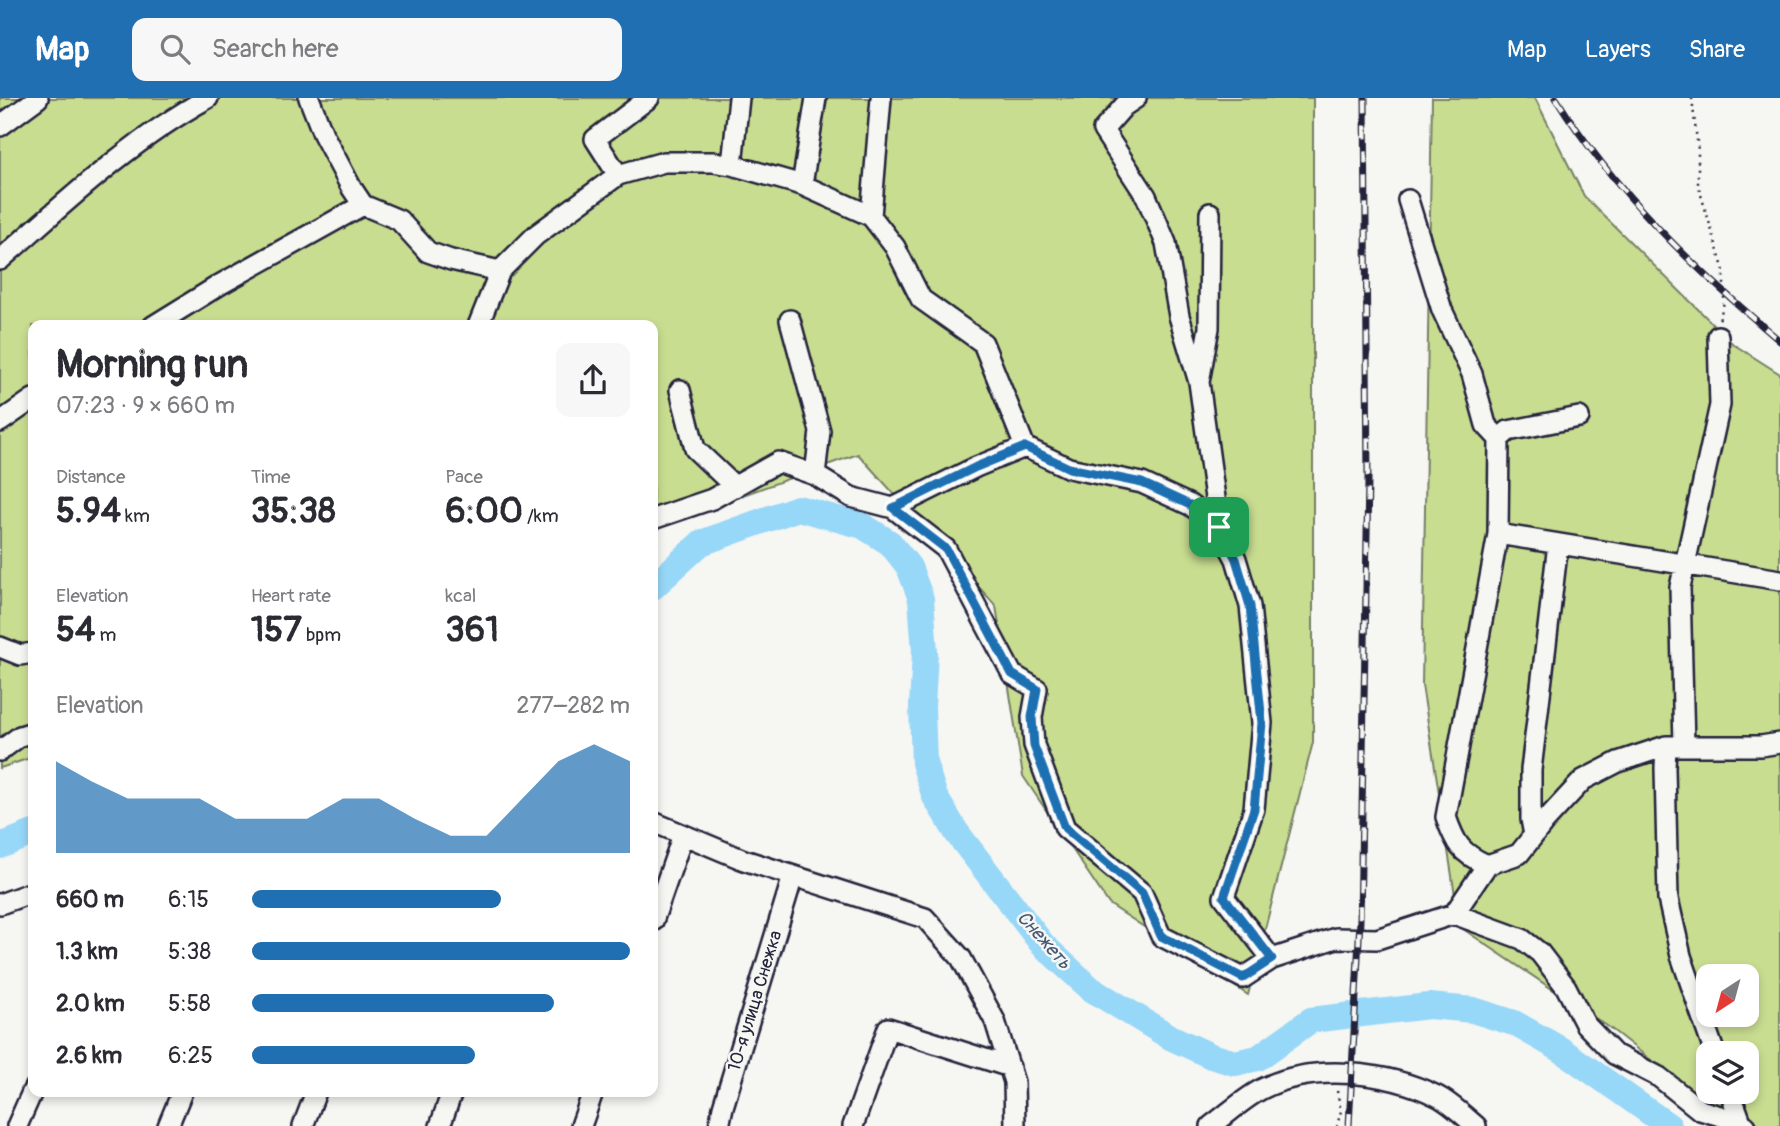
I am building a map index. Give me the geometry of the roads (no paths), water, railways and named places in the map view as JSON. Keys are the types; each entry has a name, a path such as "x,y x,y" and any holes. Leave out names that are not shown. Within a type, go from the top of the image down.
{"street":[{"path":"0,126 38,98"},
{"path":"0,260 103,169 172,118 208,98"},
{"path":"309,98 323,134 363,205 398,220 428,252 500,271"},
{"path":"618,175 595,139 649,98"},
{"path":"732,165 738,98"},
{"path":"802,185 816,98"},
{"path":"871,216 881,98"},
{"path":"1136,98 1124,106 1103,130 1146,196 1166,243 1179,316 1199,382 1219,527 1236,559 1250,606 1262,723 1254,809 1224,897 1272,959"},
{"path":"480,320 500,271 536,235 618,175 664,162 713,162 732,165 802,185 871,216 895,247 921,299 983,343 1025,447 1069,468 1156,488 1190,505 1219,527"},
{"path":"1408,200 1442,310 1472,374 1486,425 1499,439 1498,534 1446,817 1454,840 1472,859 1487,865"},
{"path":"163,320 221,284 363,205"},
{"path":"1199,382 1209,328 1210,213"},
{"path":"790,320 820,431 815,475"},
{"path":"1710,1041 1681,956 1668,899 1665,768 1675,746 1680,587 1720,405 1718,337"},
{"path":"680,390 695,449 735,487"},
{"path":"0,422 28,402"},
{"path":"1499,439 1508,431 1579,417"},
{"path":"893,508 976,467 1025,447"},
{"path":"658,517 712,499 778,462 815,475 851,497 893,508 946,549 1012,674 1037,689 1032,717 1034,746 1065,828 1142,893 1161,936 1243,978 1272,959 1336,937 1377,939 1454,914 1487,865 1519,854 1583,780 1618,762 1675,746 1761,746 1780,743"},
{"path":"1498,534 1780,580"},
{"path":"1534,835 1531,819 1531,770 1547,618 1558,544"},
{"path":"0,647 20,655 28,654"},
{"path":"0,751 20,736 28,734"},
{"path":"658,824 744,860 925,918 961,958 996,1021 1014,1083 1016,1126"},
{"path":"658,907 683,835"},
{"name":"10-я улица Снежка","path":"719,1126 793,876"},
{"path":"0,904 28,894"},
{"path":"1454,914 1522,939 1540,953 1566,987 1585,1024 1614,1054 1660,1077 1700,1110 1744,1124"},
{"path":"853,1126 888,1028 1010,1067"},
{"path":"1221,1123 1261,1089 1284,1079 1334,1074 1377,1075 1439,1097 1476,1126"},
{"path":"17,1126 30,1097"},
{"path":"168,1126 180,1097"},
{"path":"303,1126 314,1097"},
{"path":"440,1126 450,1097"},
{"path":"581,1126 591,1097"},
{"path":"1735,1104 1744,1124"}],"waterway":[{"name":"Снежеть","path":"658,582 701,543 798,508 863,526 890,543 909,567 921,599 925,652 922,707 924,763 935,797 957,833 1043,945 1091,989 1170,1037 1211,1056 1235,1063 1258,1058 1311,1020 1429,1006 1473,1010 1514,1023 1560,1049 1669,1126"},
{"name":"Снежеть","path":"0,846 28,835"}],"railway":[{"path":"1349,1126 1360,920 1368,480 1365,98"},
{"path":"1556,98 1579,133 1630,198 1687,258 1780,341"}]}
